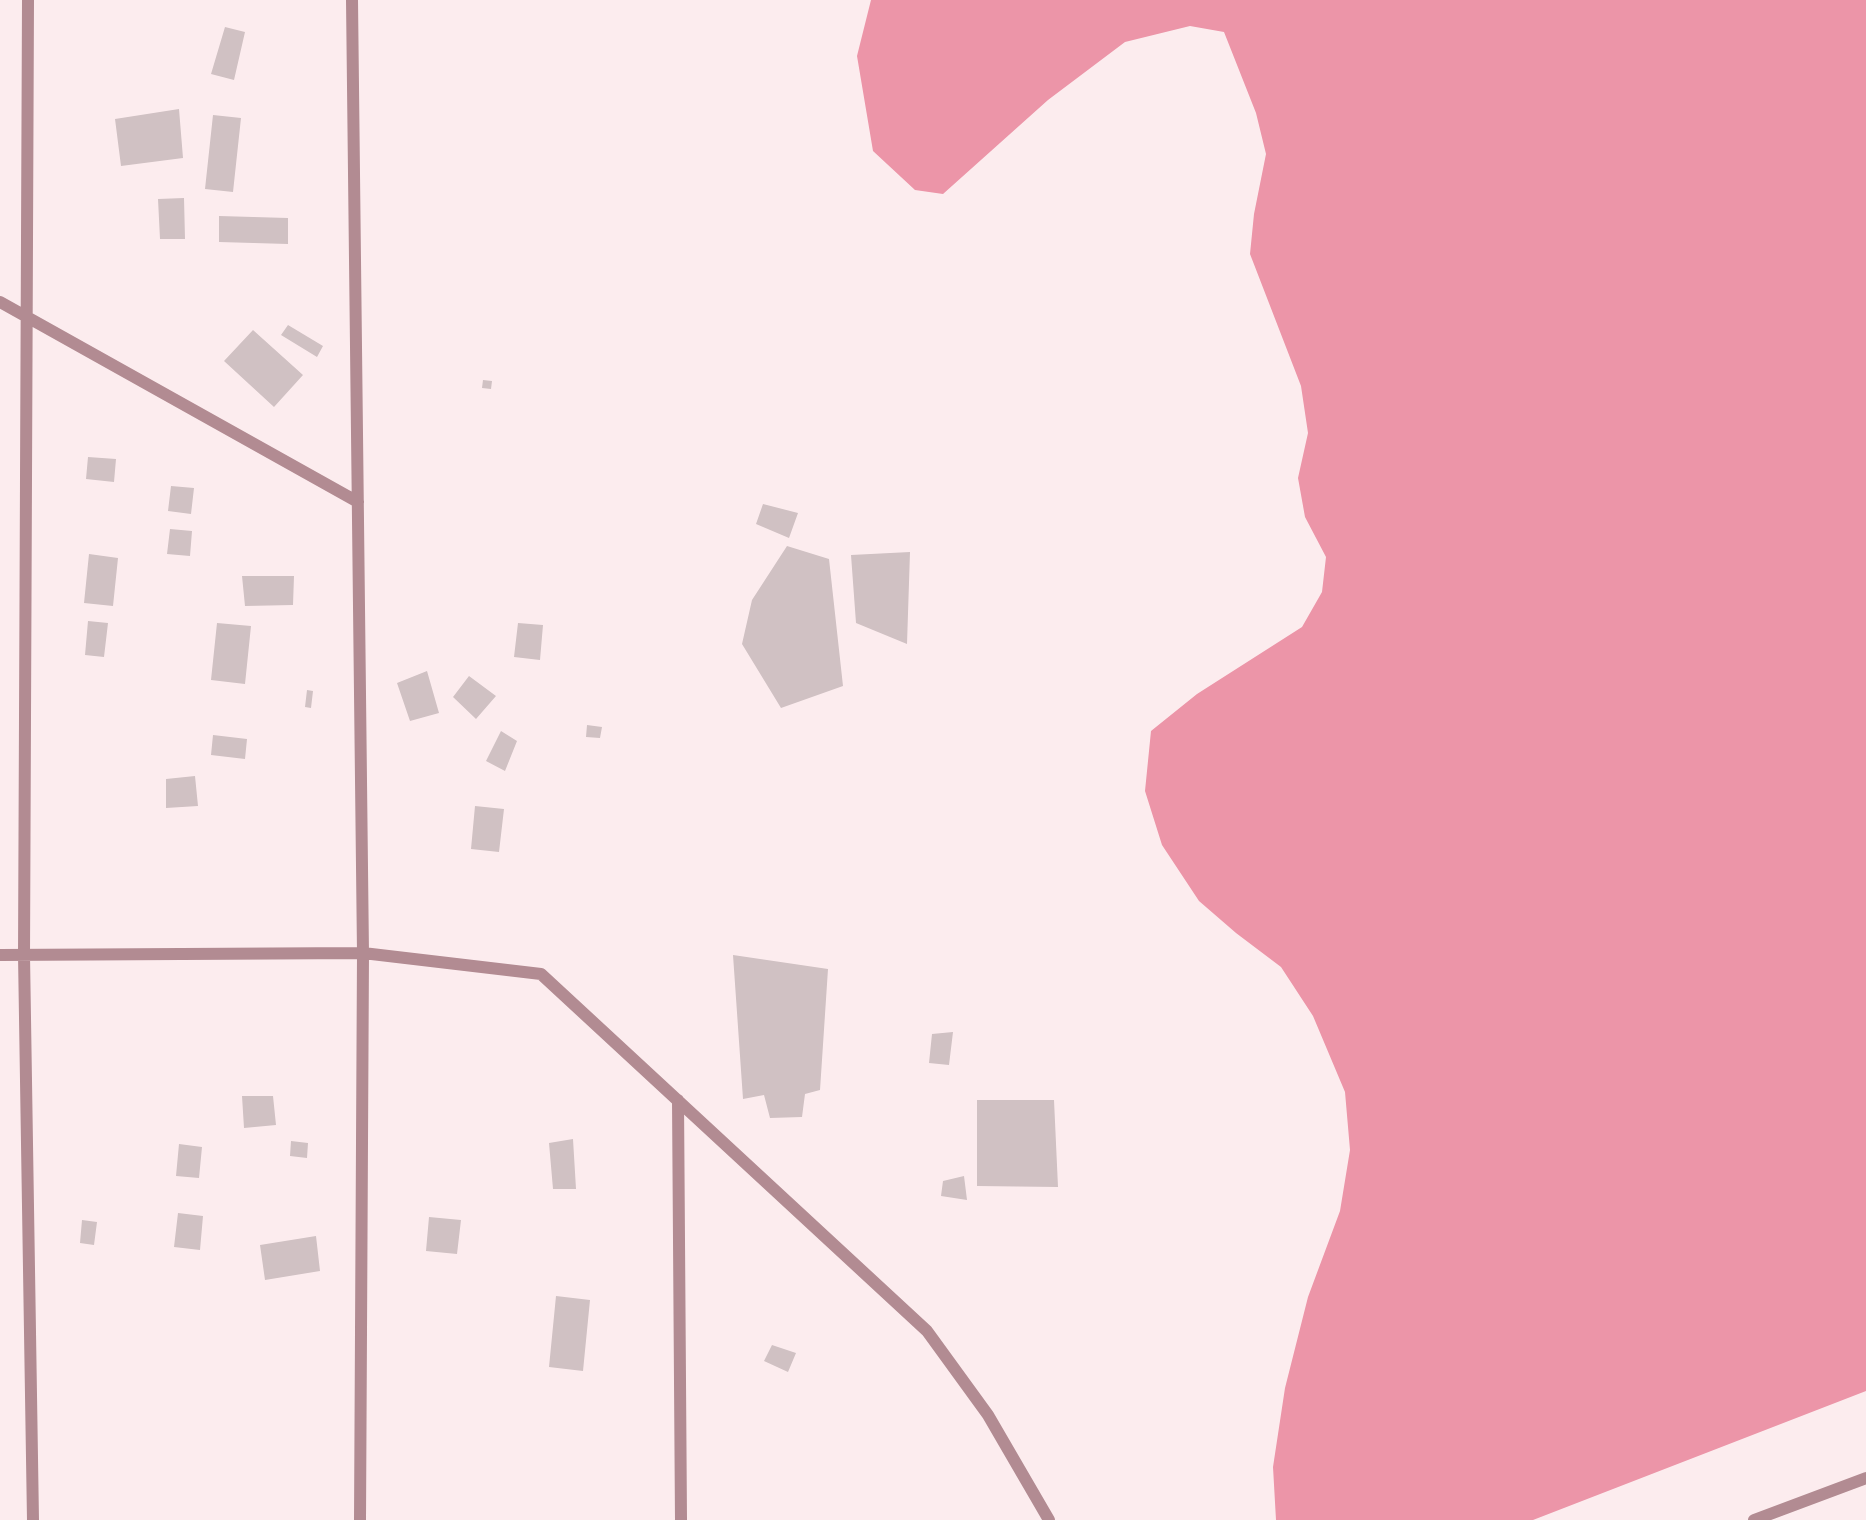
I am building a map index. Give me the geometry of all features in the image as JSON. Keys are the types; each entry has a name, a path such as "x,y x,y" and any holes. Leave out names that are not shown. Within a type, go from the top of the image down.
{"street":[{"path":"28,0 24,955 33,1520"},
{"path":"352,0 363,953 360,1520"},
{"path":"0,302 358,502"},
{"path":"0,956 363,953 541,974 927,1331 988,1415 1049,1520"},
{"path":"678,1100 681,1520"},
{"path":"1754,1520 1866,1478"}],"shaded area":[{"path":"871,0 1866,0 1866,1391 1533,1520 1276,1520 1273,1467 1285,1388 1308,1297 1340,1211 1350,1150 1345,1092 1313,1016 1281,967 1199,901 1162,845 1145,791 1151,731 1197,694 1302,627 1322,592 1326,557 1305,517 1298,478 1308,433 1301,386 1250,254 1254,214 1266,154 1256,113 1224,32 1190,26 1125,42 1048,100 943,194 915,190 873,151 857,56"}],"building":[{"path":"225,27 245,32 234,80 211,74"},
{"path":"179,109 183,158 121,166 115,119"},
{"path":"213,115 241,118 233,192 205,189"},
{"path":"184,198 185,239 160,239 158,199"},
{"path":"219,216 288,218 288,244 219,242"},
{"path":"288,325 323,346 317,357 281,335"},
{"path":"253,330 303,375 274,407 224,361"},
{"path":"483,380 492,381 491,389 482,388"},
{"path":"88,457 116,459 114,482 86,479"},
{"path":"171,486 194,488 191,514 168,511"},
{"path":"763,504 798,513 789,538 756,524"},
{"path":"170,529 192,531 190,556 167,554"},
{"path":"787,546 829,559 843,686 781,708 742,644 752,600"},
{"path":"910,552 907,644 856,623 851,555"},
{"path":"89,554 118,558 113,606 84,603"},
{"path":"242,576 294,576 293,605 245,606"},
{"path":"88,621 108,623 104,657 85,655"},
{"path":"217,623 251,626 245,684 211,680"},
{"path":"518,623 543,625 540,660 514,657"},
{"path":"427,671 439,713 410,721 397,683"},
{"path":"469,676 496,696 476,719 453,697"},
{"path":"307,690 313,691 311,708 305,707"},
{"path":"587,725 602,727 600,738 586,737"},
{"path":"501,731 517,741 505,771 486,761"},
{"path":"213,735 247,739 245,759 211,755"},
{"path":"195,776 198,806 166,808 166,779"},
{"path":"475,806 504,809 499,852 471,849"},
{"path":"733,955 828,969 820,1090 805,1094 802,1117 770,1118 764,1095 743,1099"},
{"path":"953,1032 949,1065 929,1063 932,1034"},
{"path":"242,1096 273,1096 276,1125 244,1128"},
{"path":"977,1100 1054,1100 1058,1187 977,1186"},
{"path":"573,1139 576,1189 553,1189 549,1143"},
{"path":"291,1141 308,1143 307,1158 290,1156"},
{"path":"179,1144 202,1147 199,1178 176,1176"},
{"path":"964,1176 967,1200 941,1196 943,1181"},
{"path":"178,1213 203,1216 200,1250 174,1247"},
{"path":"429,1217 461,1220 457,1254 426,1251"},
{"path":"82,1220 97,1222 94,1245 80,1243"},
{"path":"316,1236 320,1271 265,1280 260,1245"},
{"path":"556,1296 590,1300 583,1371 549,1367"},
{"path":"772,1345 796,1353 788,1372 764,1361"}]}
